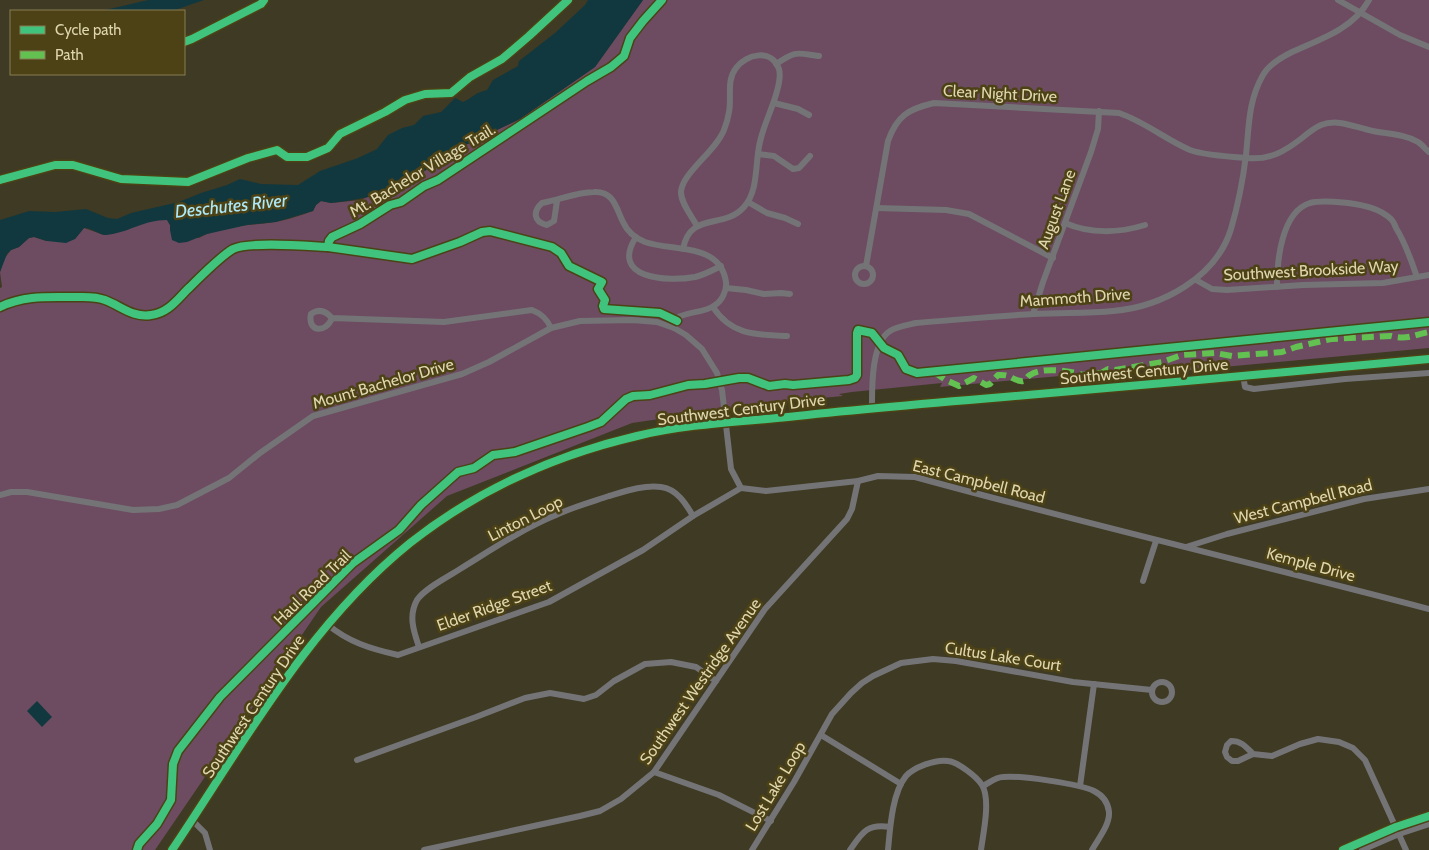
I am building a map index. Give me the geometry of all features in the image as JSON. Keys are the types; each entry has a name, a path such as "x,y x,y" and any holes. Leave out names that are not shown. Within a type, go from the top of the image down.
{"main road":[{"name":"Southwest Century Drive","path":"172,850 290,673 327,624 360,587 411,542 442,519 506,482 564,458 640,435 725,423 872,408 1429,359"}],"street":[{"path":"1338,0 1400,35 1429,47"},
{"name":"Mammoth Drive","path":"872,408 873,373 880,343 888,332 900,326 916,323 1033,314 1114,311 1140,307 1172,294 1196,280 1223,250 1230,231 1240,196 1246,158 1251,101 1264,72 1278,59 1345,27 1360,13 1369,0"},
{"path":"776,64 788,55 795,53 819,56"},
{"path":"683,248 685,238 697,226 731,218 743,209 753,192 761,138 774,103 780,76 776,64 764,55 755,55 743,60 733,72 730,82 729,112 724,131 712,151 691,171 681,191 683,201 697,226"},
{"path":"774,103 798,109 809,115"},
{"name":"Clear Night Drive","path":"866,266 888,141 898,120 908,112 923,106 946,103 1119,113 1134,118 1192,151 1246,158 1271,156 1284,152 1320,125 1330,123 1346,123 1375,132 1402,136 1418,142 1429,152"},
{"name":"August Lane","path":"1033,314 1098,129 1099,112"},
{"path":"758,154 774,156 793,169 799,168 810,156"},
{"path":"557,200 583,192 595,191 605,194 611,197 618,208 625,226 636,237 654,245 683,248 702,253 721,266 726,288 717,304 713,307 679,317 674,328"},
{"path":"748,202 768,213 798,224"},
{"path":"1277,287 1277,266 1287,227 1295,213 1310,203 1333,202 1367,206 1391,219 1407,246 1417,277"},
{"path":"877,208 946,210 969,214 1053,258"},
{"path":"1066,223 1077,228 1097,231 1126,230 1145,225"},
{"path":"636,237 630,250 630,260 632,266 637,271 649,277 664,279 696,277 709,273 721,266"},
{"name":"Southwest Brookside Way","path":"1196,280 1212,289 1228,290 1383,283 1429,275"},
{"path":"726,288 764,294 790,294"},
{"path":"713,307 726,324 737,330 786,336"},
{"path":"332,318 444,322 532,310 548,320 551,328"},
{"name":"Mount Bachelor Drive","path":"0,495 11,492 27,492 133,510 159,509 177,505 229,478 260,453 313,416 462,374 489,362 551,328 580,320 657,322 686,335 702,349 717,373 722,390 725,423"},
{"path":"1243,375 1245,387 1254,389 1429,372"},
{"path":"725,423 731,469 741,488"},
{"name":"East Campbell Road","path":"741,488 766,491 858,481 878,476 915,477 1185,547"},
{"name":"Southwest Westridge Avenue","path":"424,850 600,811 621,799 654,772 766,609 847,519 852,509 858,481"},
{"name":"Linton Loop","path":"419,647 411,617 418,600 432,587 472,562 555,515 646,486 664,487 675,492 685,502 693,516"},
{"name":"Elder Ridge Street","path":"327,624 339,634 355,643 374,650 398,655 549,602 643,550 693,516 741,488"},
{"name":"West Campbell Road","path":"1185,547 1227,534 1364,499 1429,489"},
{"path":"1143,581 1156,541"},
{"name":"Kemple Drive","path":"1185,547 1429,609"},
{"name":"Cultus Lake Court","path":"821,735 832,714 850,693 873,676 901,663 933,658 1073,682 1152,690"},
{"path":"357,760 525,698 550,693 584,699 590,697 644,664 671,662 688,665 696,667 716,680"},
{"path":"1080,786 1094,684"},
{"path":"821,735 902,784"},
{"name":"Lost Lake Loop","path":"752,850 821,735"},
{"path":"1253,754 1272,756 1300,744 1318,739 1339,742 1352,748 1365,760 1406,850"},
{"path":"888,850 890,827 902,784 913,770 929,763 948,761 963,767 982,786 985,801 985,820 981,850"},
{"path":"654,772 719,795 771,821"},
{"path":"982,786 1001,776 1024,777 1080,786 1093,790 1103,797 1109,814 1108,823 1092,850"},
{"path":"192,820 204,833 210,850"},
{"path":"1362,850 1399,834 1429,824"},
{"path":"850,850 868,828 874,826 890,827"}],"shaded area":[{"path":"643,0 1429,0 1429,348 1159,373 1158,367 940,387 942,383 852,392 839,394 843,396 768,403 632,423 447,496 321,607 155,850 0,850 0,288 2,287 0,272 4,259 11,250 19,247 29,238 34,237 46,241 75,239 84,228 104,235 153,220 167,220 170,230 199,238 227,228 285,220 313,211 321,201 331,203 361,200 393,185 400,179 412,176 441,161 455,150 520,119 595,67"}],"water":[{"path":"148,0 204,0 175,10 105,10"},
{"name":"Deschutes River","path":"588,0 643,0 595,67 520,119 455,150 423,172 400,179 379,195 331,203 321,201 313,211 276,222 247,225 207,234 179,243 172,240 170,225 167,220 150,222 106,235 84,228 75,239 66,243 47,241 34,237 29,238 7,254 0,272 0,220 29,211 55,212 86,209 108,218 117,219 131,213 179,202 240,179 261,184 298,185 320,171 358,158 377,149 388,135 402,128 414,125 423,116 441,112 455,98 463,102 487,90 493,80 518,66 519,61 555,33"},
{"path":"37,701 52,717 42,727 27,711"}],"marked path":[{"path":"934,372 959,386 974,378 986,385 990,384 998,375 1006,375 1023,381 1030,375 1047,370 1082,375 1101,373 1108,369 1115,370 1162,362 1182,355 1215,353 1232,356 1282,352 1331,339 1406,337 1429,332"}],"cycle path":[{"path":"185,42 261,4 264,0"},
{"path":"0,180 55,165 73,165 121,179 188,182 248,158 277,150 287,157 307,157 328,148 340,134 405,100 425,94 451,93 470,77 502,59 568,0"},
{"name":"Mt. Bachelor Village Trail.","path":"0,307 18,300 90,297 105,300 138,315 157,314 168,308 211,266 233,249 252,245 328,247 332,237 360,224 390,205 401,202 424,186 438,180 611,67 624,56 630,38 662,0"},
{"path":"328,247 412,259 482,232 490,231 552,247 561,253 569,266 602,282 598,289 605,300 604,309 660,313 677,321"},
{"name":"Haul Road Trail","path":"137,850 139,844 157,824 171,800 173,764 178,751 220,697 353,563 399,530 421,505 458,472 474,468 493,455 515,452 601,422 626,399 633,396 650,395 688,385 739,378 748,378 769,386 849,380 857,375 858,330 872,333 884,348 898,355 906,369 917,373 1429,322"},
{"path":"172,850 280,687 309,648 373,575 435,524 489,491 547,464 606,444 656,432 693,426 896,406 1429,359"},
{"path":"1343,850 1396,827 1429,816"}]}
